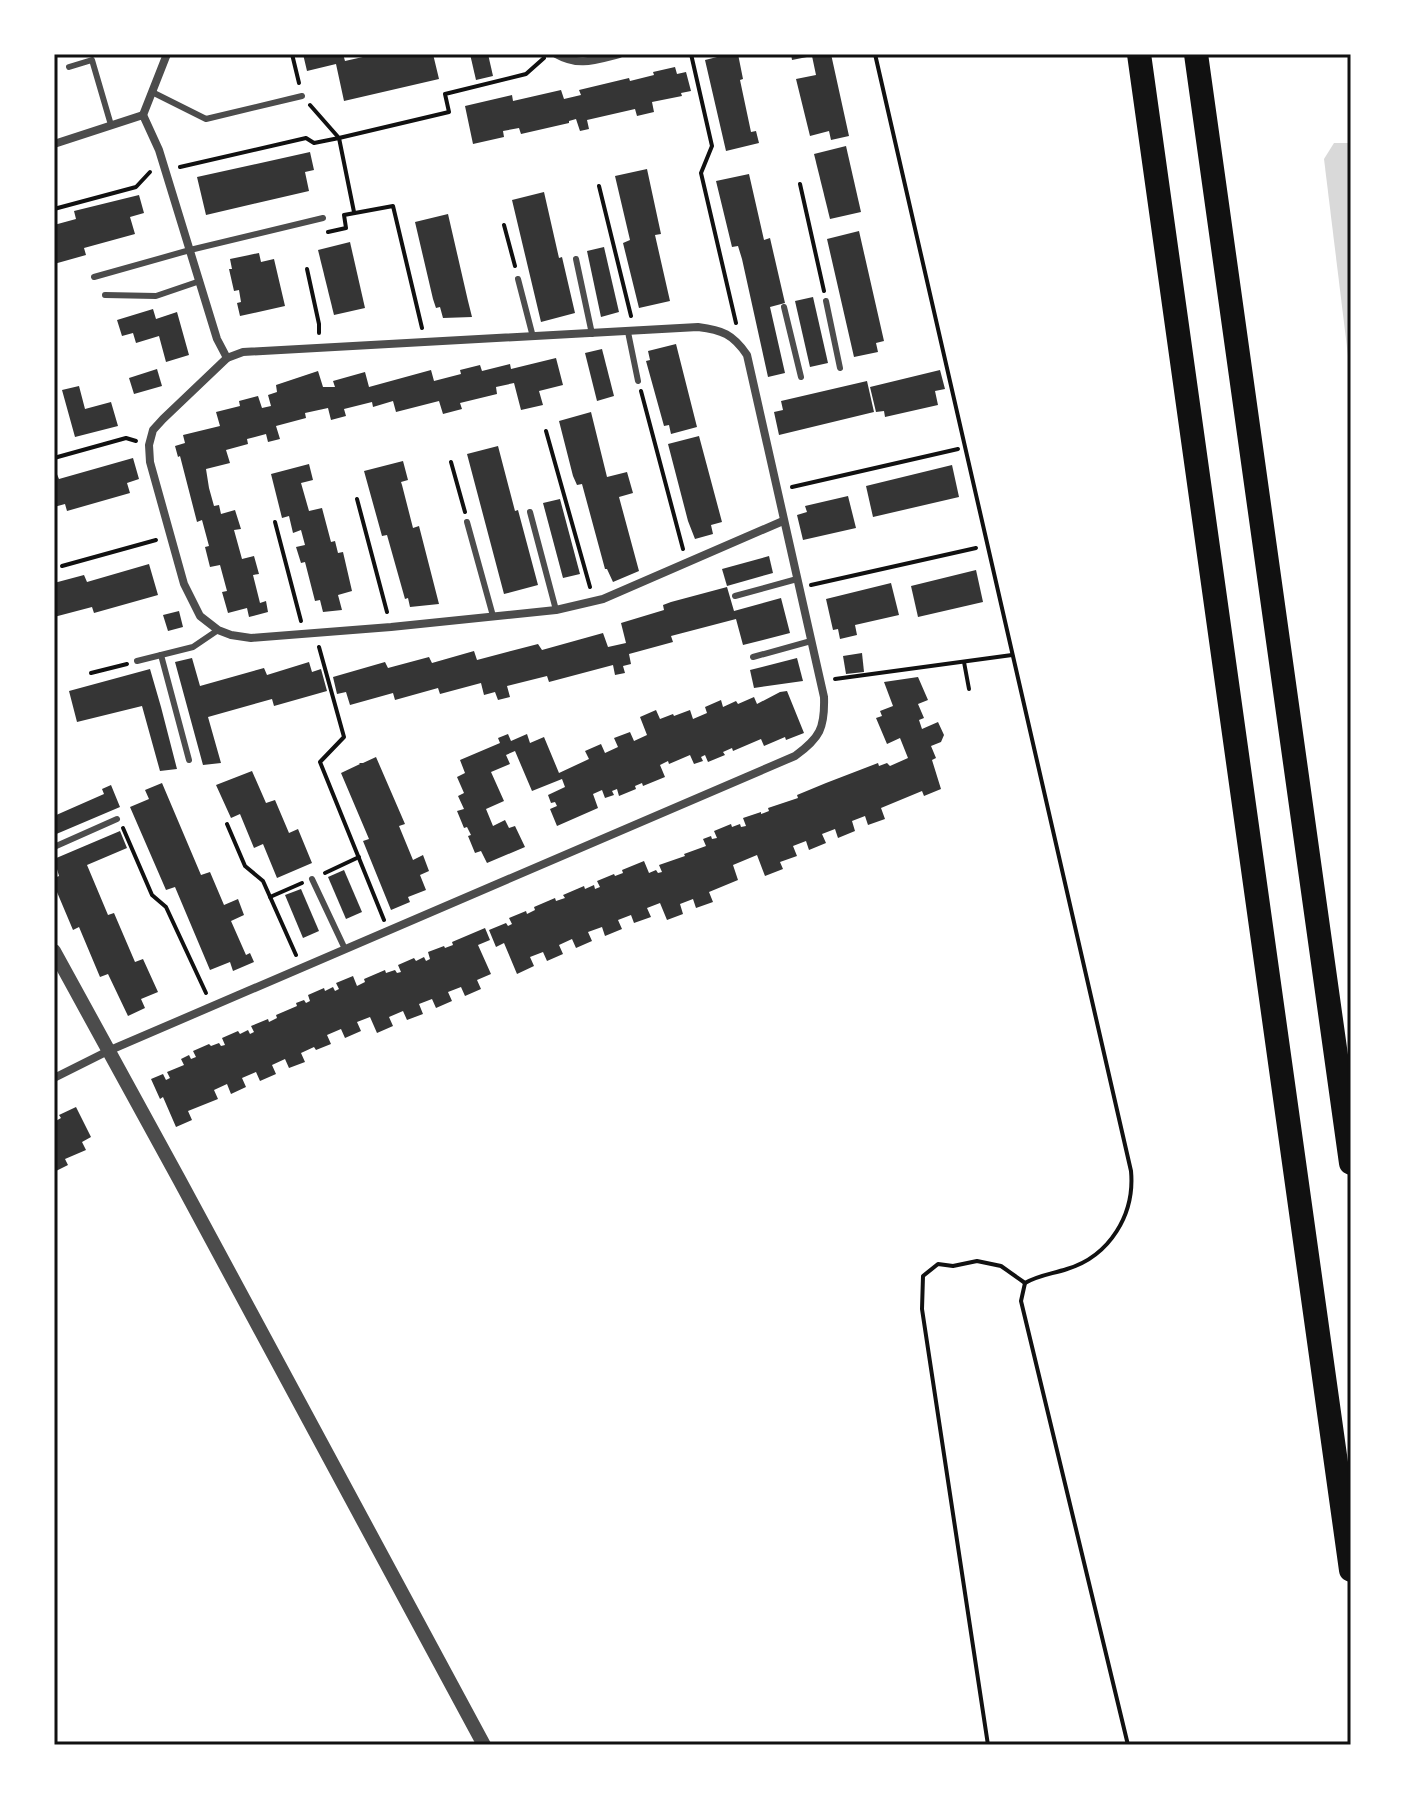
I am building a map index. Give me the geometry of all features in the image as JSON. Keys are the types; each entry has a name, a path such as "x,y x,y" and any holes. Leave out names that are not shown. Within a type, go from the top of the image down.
{"highway":[{"path":"1139,54 1351,1570"},
{"path":"1196,54 1351,1163"}],"street":[{"path":"167,54 143,115 159,150 217,339 227,358"},
{"path":"556,54 568,61 586,62 619,54"},
{"path":"54,144 143,115"},
{"path":"54,1078 108,1051 795,756 810,746 824,723 824,697 747,355 732,337 718,330 698,327 243,352 227,358 153,430 149,445 150,462 184,584 200,616 218,630 231,635 251,638 304,634 556,610 594,601 783,521"},
{"path":"54,951 484,1745"}],"lane":[{"path":"69,67 92,60 111,125"},
{"path":"152,92 206,119 302,96"},
{"path":"94,277 323,218"},
{"path":"576,259 592,334"},
{"path":"518,279 533,337"},
{"path":"105,295 156,296 200,281"},
{"path":"826,301 840,368"},
{"path":"784,307 801,377"},
{"path":"631,332 638,381"},
{"path":"530,512 556,610"},
{"path":"467,522 493,616"},
{"path":"735,596 798,584"},
{"path":"137,661 193,647 218,630"},
{"path":"753,657 811,641"},
{"path":"161,655 189,760"},
{"path":"54,847 117,819"},
{"path":"312,879 345,949"}],"path":[{"path":"292,54 302,96 339,138 354,213"},
{"path":"54,209 136,187 154,168 306,138 314,143 449,112 445,94 526,74 548,54"},
{"path":"691,54 712,146 701,173 741,346"},
{"path":"875,54 1128,1156 1132,1185 1129,1206 1121,1226 1108,1245 1090,1259 1068,1269 1037,1276 1025,1283 1021,1301 1128,1745"},
{"path":"800,184 826,301"},
{"path":"599,186 631,332"},
{"path":"344,215 393,206 425,342"},
{"path":"504,225 518,279"},
{"path":"307,269 319,324 318,348"},
{"path":"638,381 686,563"},
{"path":"546,431 594,601"},
{"path":"54,458 126,438 149,445"},
{"path":"777,491 958,449"},
{"path":"451,462 467,522"},
{"path":"357,499 391,627"},
{"path":"275,522 304,634"},
{"path":"62,566 171,536"},
{"path":"798,584 976,548"},
{"path":"315,633 344,737 320,762 389,930"},
{"path":"820,681 1012,655"},
{"path":"91,673 137,661"},
{"path":"964,662 969,689"},
{"path":"117,819 152,895 166,907 212,1006"},
{"path":"227,824 245,866 263,881 302,968"},
{"path":"988,1745 922,1309 923,1276 938,1264 953,1266 977,1261 1001,1266 1025,1283"}],"shaded area":[{"path":"1334,143 1351,143 1351,380 1324,159"}],"building":[{"path":"303,54 343,54 345,61 376,54 433,54 439,79 344,101 336,64 307,71"},
{"path":"470,54 488,54 493,76 476,80"},
{"path":"738,54 751,132 756,131 759,143 726,151 705,60"},
{"path":"791,54 831,54 849,136 831,140 829,131 810,136 796,79 816,75 812,56 792,60"},
{"path":"675,67 677,74 686,72 691,91 652,102 654,112 637,116 635,109 587,120 589,129 580,131 576,119 521,134 519,128 503,131 504,137 473,144 465,106 512,95 513,101 561,90 564,99 581,95 579,90 629,78 630,81"},
{"path":"846,146 861,212 830,219 814,154"},
{"path":"310,152 314,170 305,172 309,191 206,215 197,177"},
{"path":"647,169 661,234 655,235 670,301 639,308 623,243 630,240 615,176"},
{"path":"749,174 764,240 770,238 785,303 770,307 785,373 768,377 742,259 738,246 732,247 716,181"},
{"path":"544,192 575,313 541,322 512,200"},
{"path":"139,195 144,213 130,217 135,234 84,248 86,255 54,264 54,225 76,219 74,211"},
{"path":"448,214 472,317 443,318 440,307 436,308 415,222"},
{"path":"859,231 884,341 876,343 878,352 854,357 827,239"},
{"path":"350,242 365,308 334,315 318,250"},
{"path":"604,247 619,312 601,317 587,251"},
{"path":"259,253 261,262 274,259 285,306 240,316 237,303 241,302 239,290 234,291 230,259"},
{"path":"813,297 828,363 810,367 795,301"},
{"path":"153,309 156,319 177,312 189,355 166,362 159,336 136,343 133,333 122,336 117,320"},
{"path":"676,344 697,427 671,434 669,425 664,426 646,361 650,360 648,351"},
{"path":"602,349 614,396 597,401 585,353"},
{"path":"556,358 563,385 539,391 543,405 521,410 514,383 496,387 497,394 460,403 462,409 443,414 439,401 396,412 393,401 373,407 372,402 344,409 346,416 331,420 328,408 305,413 306,418 276,426 280,439 268,442 266,434 247,439 248,444 226,450 230,463 206,469 209,488 214,506 219,505 221,514 235,510 241,529 234,530 242,559 254,556 259,574 253,575 260,603 266,601 268,612 249,617 247,608 228,613 222,592 227,591 220,565 210,567 205,547 209,546 202,520 197,522 175,446 185,443 183,435 220,426 216,412 240,406 239,401 258,396 262,408 271,406 268,395 277,392 276,385 318,371 323,387 335,387 333,381 365,372 369,387 431,370 434,381 480,365 482,371 510,364 511,369"},
{"path":"157,369 162,386 134,394 129,378"},
{"path":"940,370 945,389 935,391 938,405 885,417 884,411 876,412 870,387"},
{"path":"867,381 874,412 779,435 774,412 783,410 781,401"},
{"path":"79,386 85,409 111,402 118,426 75,437 62,390"},
{"path":"591,412 607,477 627,472 633,493 619,497 639,571 613,582 605,569 582,484 577,485 573,476 559,421"},
{"path":"699,436 722,522 711,525 713,534 695,539 668,444"},
{"path":"498,446 538,585 504,594 467,454"},
{"path":"133,458 139,479 127,483 130,493 67,511 65,504 54,507 54,467 59,479"},
{"path":"403,461 408,480 401,482 413,528 419,526 439,604 410,607 408,598 405,599 387,535 382,536 364,471"},
{"path":"309,464 313,480 301,483 309,511 322,508 331,542 335,541 338,553 343,552 352,591 338,595 342,610 323,612 320,600 315,601 305,562 301,563 296,547 305,545 301,530 293,533 289,516 282,518 271,474"},
{"path":"952,465 959,497 873,517 866,486"},
{"path":"848,496 856,528 803,540 797,515 807,512 805,506"},
{"path":"560,499 580,574 563,578 543,503"},
{"path":"769,556 773,573 727,586 722,569"},
{"path":"149,564 158,595 94,613 92,607 54,617 54,583 84,575 87,582"},
{"path":"976,570 983,602 918,617 911,586"},
{"path":"891,583 899,615 855,625 857,635 840,639 838,629 833,630 826,599"},
{"path":"727,587 734,611 781,598 790,633 743,645 736,619 671,636 673,642 629,654 631,664 623,666 625,673 615,675 613,665 549,682 547,676 507,686 510,697 498,700 495,692 484,695 481,683 440,694 438,688 395,700 393,693 350,705 346,692 337,694 333,677 385,662 388,668 429,657 432,663 474,651 477,660 538,644 542,650 603,633 608,647 626,643 621,623 664,610 663,605 671,602"},
{"path":"179,611 183,627 168,631 163,615"},
{"path":"862,653 864,672 846,674 843,656"},
{"path":"192,658 200,686 264,668 267,675 309,662 312,672 321,669 327,691 274,706 272,699 208,717 221,763 203,765 175,662"},
{"path":"797,658 803,681 754,688 750,670"},
{"path":"150,669 177,769 160,771 142,706 77,722 69,691"},
{"path":"918,677 928,700 918,704 924,718 919,720 922,729 938,722 944,735 941,742 931,746 941,789 924,796 922,791 881,808 885,819 868,825 865,816 852,821 855,831 838,838 835,829 822,834 826,843 809,850 806,841 793,846 797,856 780,862 783,869 765,876 757,855 733,865 738,880 709,892 713,902 696,908 693,899 680,904 683,914 667,920 660,903 647,908 651,917 634,923 631,915 618,920 622,929 605,936 602,927 588,932 592,941 576,948 572,939 559,945 563,954 547,961 543,952 530,957 534,966 517,974 504,943 496,947 489,930 506,923 508,926 512,924 509,918 526,911 527,914 535,910 534,907 555,898 556,901 565,898 563,895 584,886 585,889 594,885 595,889 600,887 597,881 623,873 622,870 644,861 649,873 656,870 662,872 659,865 706,846 703,839 711,836 712,839 717,838 714,831 731,824 732,827 740,824 741,827 746,826 743,818 769,811 768,808 798,798 797,795 878,763 879,766 887,763 890,766 908,758 900,738 887,744 876,718 882,716 880,711 893,706 884,682"},
{"path":"787,691 804,733 764,746 761,739 733,751 732,748 723,752 725,755 708,762 705,755 701,757 703,761 694,764 690,755 669,764 668,761 660,765 665,777 643,786 642,783 619,796 617,789 612,791 614,795 605,798 602,790 593,794 598,808 557,826 550,809 557,806 555,802 551,803 548,795 565,787 562,779 532,791 515,751 506,755 510,764 491,772 504,801 486,809 493,826 505,820 509,828 515,826 525,847 487,863 481,851 475,853 468,836 471,835 467,827 464,828 457,811 464,809 458,796 464,793 457,777 465,773 460,760 500,743 498,738 508,734 511,741 527,734 530,743 544,737 559,773 589,759 585,751 601,744 605,753 618,747 614,738 630,732 634,741 647,735 640,717 656,710 660,719 690,710 693,719 707,713 705,707 721,700 723,707 754,697 757,704"},
{"path":"376,757 405,824 399,826 413,860 423,855 429,871 420,875 426,890 408,897 410,902 391,910 363,841 369,839 341,773"},
{"path":"252,771 266,803 275,800 289,833 298,829 312,863 277,878 263,844 254,848 240,814 231,818 216,785"},
{"path":"162,783 201,875 210,872 224,905 238,899 244,915 231,921 246,955 250,953 254,962 233,971 230,962 210,970 175,887 166,890 130,807 149,799 145,790"},
{"path":"111,785 120,807 54,835 54,816 104,794 102,789"},
{"path":"120,831 127,848 87,865 108,915 114,913 135,962 143,959 158,992 141,999 145,1008 128,1016 108,974 100,977 79,927 73,930 54,885 54,878 59,876 54,859"},
{"path":"344,870 362,912 346,919 328,877"},
{"path":"301,889 319,931 303,938 285,895"},
{"path":"485,928 490,940 478,945 491,974 477,980 481,989 465,996 461,987 448,992 452,1001 436,1008 432,999 419,1004 423,1014 407,1020 403,1011 389,1017 393,1026 377,1033 370,1017 357,1022 361,1031 345,1038 341,1029 327,1035 331,1044 301,1053 305,1062 289,1068 285,1059 272,1065 276,1074 260,1081 256,1072 242,1078 246,1087 231,1094 227,1084 214,1090 218,1099 188,1111 192,1120 176,1127 151,1079 163,1074 166,1080 170,1078 167,1072 184,1065 181,1059 189,1055 191,1059 196,1057 193,1051 209,1044 225,1045 222,1038 238,1031 240,1034 248,1030 250,1034 254,1032 251,1026 277,1018 276,1015 297,1006 296,1003 310,1001 308,995 324,988 325,991 333,987 335,991 339,989 336,983 353,976 357,986 365,982 364,979 385,970 386,973 401,972 398,965 414,958 416,961 424,957 426,961 430,959 428,952 453,945 452,942"},
{"path":"76,1107 91,1137 82,1142 86,1150 65,1159 68,1165 54,1172 54,1122 61,1118 59,1115"}]}
